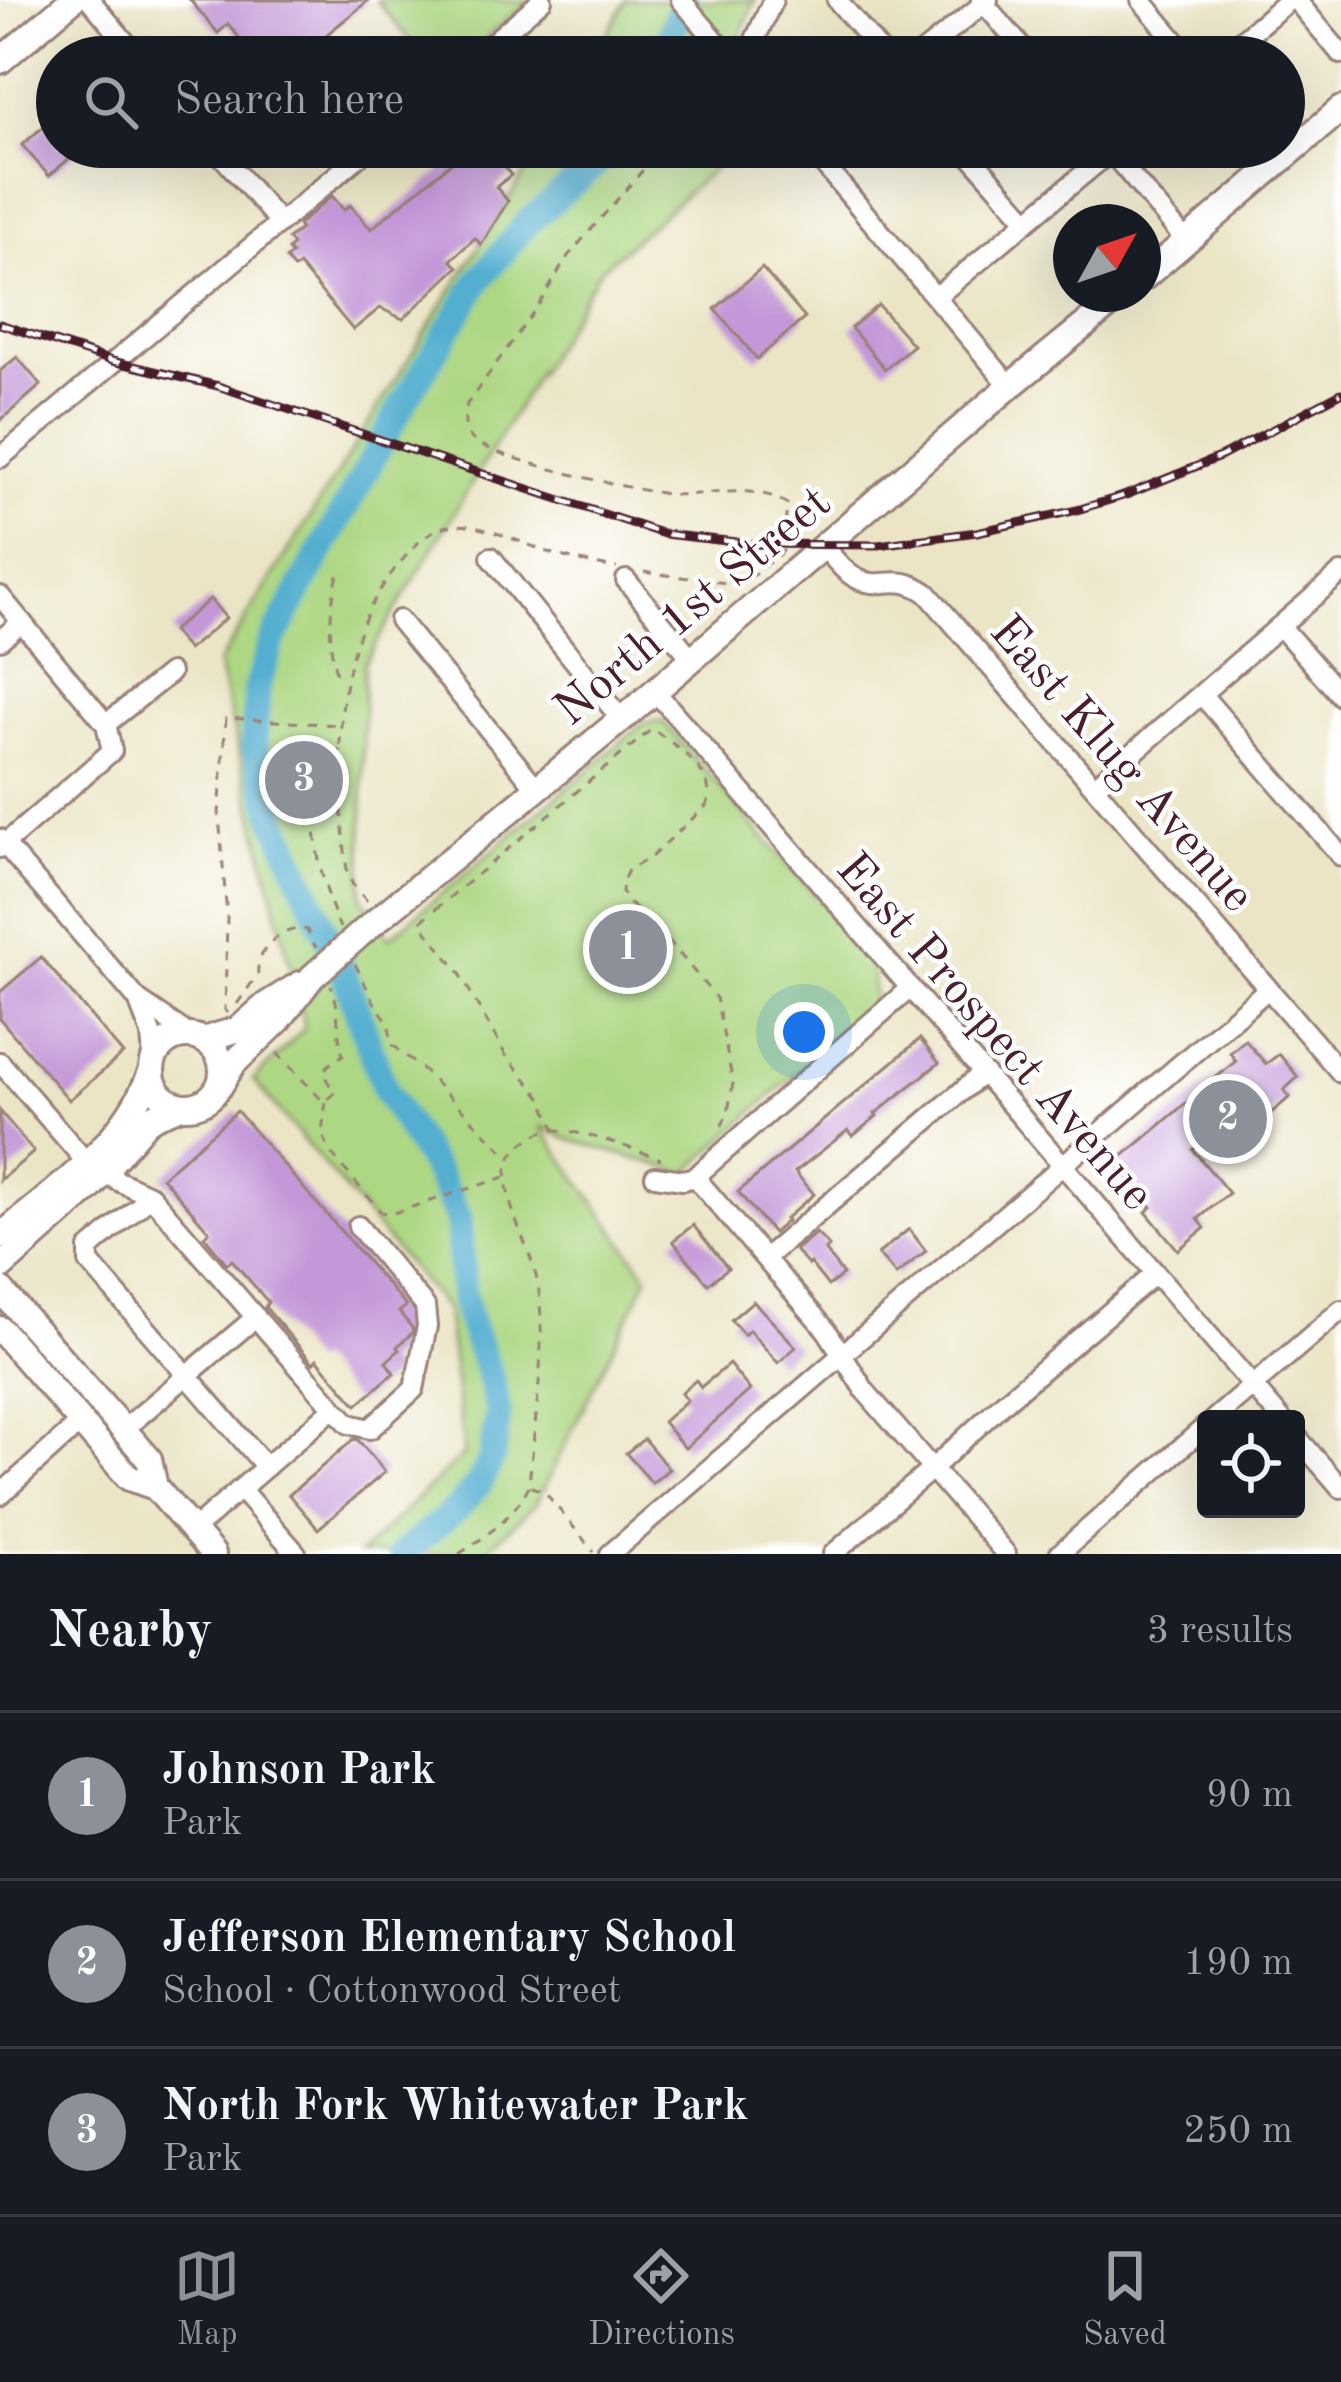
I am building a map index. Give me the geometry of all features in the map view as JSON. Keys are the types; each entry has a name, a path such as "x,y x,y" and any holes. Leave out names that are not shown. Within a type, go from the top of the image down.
{"main road":[{"path":"0,61 75,1"},
{"path":"1305,141 1341,110"},
{"path":"1161,263 1273,168"},
{"name":"North 1st Street","path":"218,1088 234,1063 355,934 538,790 1101,312"},
{"name":"North 1st Street","path":"197,1038 235,1032 266,1005 312,977"},
{"path":"0,1237 98,1166 146,1122 181,1106 202,1103 218,1088 222,1066 218,1055 197,1038 168,1041 152,1066 143,1094 98,1166 56,1221 0,1268"},
{"path":"152,1066 160,1094 181,1106"},
{"path":"0,1289 149,1460 155,1487 213,1554"},
{"path":"0,1329 129,1478 155,1487"}],"street":[{"path":"500,36 542,0"},
{"path":"681,0 712,36"},
{"path":"757,36 773,0"},
{"path":"837,0 867,36"},
{"path":"1141,0 1171,36"},
{"path":"1248,36 1292,0 1341,54"},
{"path":"75,1 114,36"},
{"path":"942,36 984,1 1013,36"},
{"path":"237,168 280,223"},
{"path":"0,458 345,168"},
{"path":"828,168 1010,386"},
{"path":"981,168 1026,219"},
{"path":"936,297 1088,168"},
{"path":"1127,168 1187,242"},
{"name":"East Klug Avenue","path":"824,546 858,579 900,581 927,592 1341,1073"},
{"path":"491,557 621,719"},
{"path":"1095,786 1341,573"},
{"path":"626,575 692,659"},
{"path":"0,596 106,724 112,751 2,844 138,1000 197,1038"},
{"path":"399,620 538,790"},
{"path":"0,640 22,622"},
{"path":"1280,626 1341,696"},
{"path":"106,724 170,674"},
{"name":"East Prospect Avenue","path":"655,691 1273,1410"},
{"path":"1202,695 1341,856"},
{"path":"662,1169 683,1180 695,1177 909,989"},
{"path":"609,1553 1268,989"},
{"path":"138,1000 152,1034 152,1066"},
{"path":"0,1062 98,1166 152,1196 334,1408 349,1424 370,1429 414,1389 427,1326 425,1306 358,1226"},
{"path":"765,1258 982,1074"},
{"path":"695,1177 827,1331 865,1391 1006,1554"},
{"path":"152,1196 89,1249 89,1262 266,1467"},
{"path":"833,1554 1155,1274"},
{"path":"1224,1410 1341,1310"},
{"path":"124,1429 256,1317"},
{"path":"193,1530 334,1408"},
{"path":"0,1495 81,1422"},
{"path":"1060,1554 1197,1434"},
{"path":"1305,1446 1341,1488"},
{"path":"241,1490 296,1553"}],"path":[{"path":"645,168 568,256 467,404 464,416 467,433 485,448 581,477 661,494 754,493 787,504 784,551 741,585 646,573"},
{"path":"369,902 347,871 341,726 345,676 375,595 415,546 443,526 465,525 626,575"},
{"path":"338,575 331,647 336,672 345,676"},
{"path":"235,1032 225,1010 227,919 220,814 226,718 341,726"},
{"path":"556,1131 541,1097 505,1054 459,972 420,922 652,729 685,753 707,781 710,797 654,854 628,870 622,892 716,998 733,1083 725,1121 715,1138"},
{"path":"341,748 317,790 316,821 323,876 355,934"},
{"path":"351,954 387,1020 393,1045 509,1157"},
{"path":"326,1101 322,1132 329,1151 381,1212 390,1214 507,1177"},
{"path":"459,1554 507,1517 529,1486 541,1315 538,1284 508,1190 509,1157 524,1142 544,1131 556,1131 617,1144 662,1169"},
{"path":"529,1486 544,1491 609,1553"}],"green space":[{"path":"376,0 530,0 488,36 406,36"},
{"path":"626,0 755,0 740,36 606,36"},
{"path":"528,168 714,168 599,271 364,663 362,897 389,938 644,723 662,721 872,960 874,1003 686,1173 567,1139 540,1126 648,1277 536,1503 482,1554 359,1554 464,1454 446,1310 253,1080 305,1028 218,664"}],"building":[{"path":"190,0 369,0 325,36 238,36 228,24 218,33"},
{"path":"36,133 36,161 22,145"},
{"path":"445,168 505,168 511,175 496,187 508,201 481,245 475,238 451,260 458,267 403,319 380,308 353,330 299,265 294,269 286,259 293,245 288,239 332,196 344,210 350,205 371,229"},
{"path":"762,268 805,318 757,359 715,309"},
{"path":"878,305 913,345 885,369 851,328"},
{"path":"17,357 41,385 0,421 0,371"},
{"path":"210,599 226,618 188,650 172,631"},
{"path":"41,957 123,1054 69,1100 0,1019 0,992"},
{"path":"920,1039 939,1063 853,1136 848,1130 795,1172 814,1194 773,1233 738,1192"},
{"path":"1245,1040 1266,1064 1279,1054 1298,1077 1284,1090 1290,1097 1243,1137 1236,1129 1219,1143 1212,1134 1193,1150 1229,1193 1198,1219 1205,1228 1178,1250 1146,1212 1152,1207 1115,1163 1236,1061 1230,1053"},
{"path":"0,1111 34,1152 0,1180"},
{"path":"237,1111 406,1306 399,1312 413,1329 386,1362 394,1373 357,1405 317,1359 313,1363 232,1260 227,1264 204,1236 209,1231 162,1177"},
{"path":"693,1225 728,1268 708,1284 673,1241"},
{"path":"909,1229 926,1251 896,1275 878,1254"},
{"path":"816,1233 829,1246 825,1250 843,1275 828,1286 795,1250"},
{"path":"753,1301 796,1347 778,1363 749,1330 744,1335 731,1320"},
{"path":"729,1364 750,1390 685,1448 663,1422 687,1400 681,1393 696,1380 701,1387"},
{"path":"354,1439 385,1472 318,1529 289,1495"},
{"path":"644,1439 669,1469 652,1483 626,1453"}],"waterway":[{"path":"670,36 684,0"},
{"path":"401,1554 457,1509 479,1484 492,1458 498,1413 467,1315 459,1219 385,1090 346,979 275,818 254,746 257,688 272,642 308,575 401,407 479,280 528,222 591,168"}],"railway":[{"path":"0,324 112,361 218,386 664,534 754,544 878,545 977,532 1077,510 1222,456 1341,393"}],"place":[{"name":"North Fork Whitewater Park","path":"304,780"},
{"name":"Johnson Park","path":"628,949"},
{"name":"Jefferson Elementary School","path":"1228,1119"}]}
